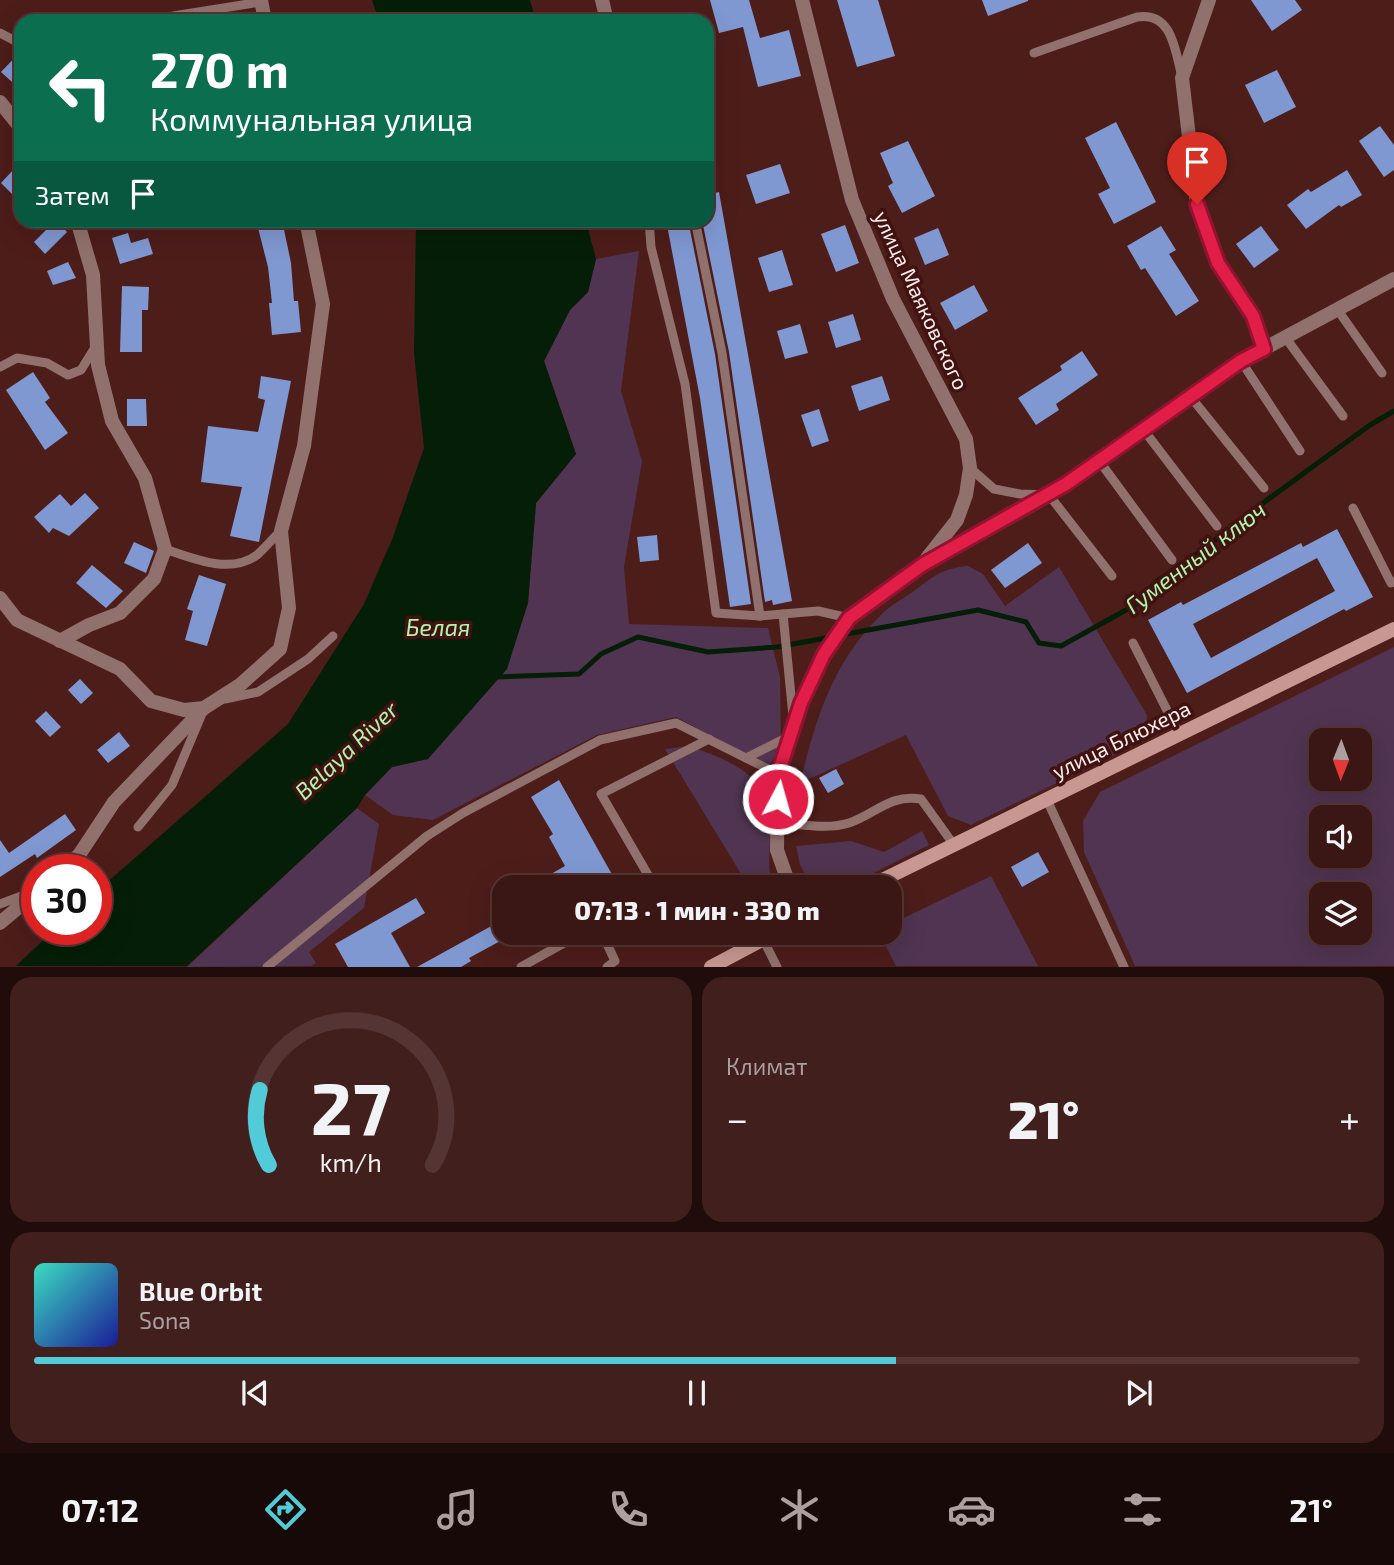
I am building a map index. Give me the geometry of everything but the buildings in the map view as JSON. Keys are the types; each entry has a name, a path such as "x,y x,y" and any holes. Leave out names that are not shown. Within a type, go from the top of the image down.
{"main road":[{"name":"улица Блюхера","path":"893,875 1394,629"},
{"path":"711,967 752,945"}],"street":[{"name":"улица Маяковского","path":"802,0 852,200 893,299 965,439 970,468 966,495 957,520 922,565"},
{"path":"1209,0 1182,78 1197,204 1218,263 1253,316 1264,349"},
{"path":"0,102 14,119"},
{"path":"60,641 89,625 120,613 155,579 164,549 145,478 111,421 98,365 93,275 78,228"},
{"path":"80,854 114,803 210,704 240,685 280,649 289,608 281,531 304,446 323,304 308,228"},
{"path":"786,875 777,849 778,774 801,703 824,654 849,618 922,565 1049,495 1100,462 1241,361 1394,279"},
{"path":"0,598 17,620 120,669 151,701 184,710 210,704"},
{"path":"0,923 21,905"}],"lane":[{"path":"185,14 261,1"},
{"path":"1034,54 1149,15 1160,20 1168,30 1182,78"},
{"path":"650,228 651,247 685,384 716,612 760,616 818,611 849,618"},
{"path":"697,228 722,352 760,616"},
{"path":"1337,309 1382,373"},
{"path":"1285,337 1343,416"},
{"path":"0,367 17,358 47,363 68,375 80,370 97,344"},
{"path":"1241,361 1300,451"},
{"path":"1190,396 1264,488"},
{"path":"1143,429 1217,526"},
{"path":"1100,462 1172,561"},
{"path":"970,468 994,489 1020,494 1049,495 1112,576"},
{"path":"1353,508 1391,583 1394,582"},
{"path":"164,549 193,559 230,565 255,556 281,531"},
{"path":"746,758 792,730 783,614"},
{"path":"138,827 172,785 210,704 258,692 308,659 333,636"},
{"path":"1133,643 1179,734"},
{"path":"267,967 427,836 463,813 600,740 676,723 778,774"},
{"path":"648,875 601,794 709,739"},
{"path":"777,823 831,826 850,822 876,807 908,797 921,799 954,845"},
{"path":"1047,800 1124,967"},
{"path":"0,904 21,897"},
{"path":"521,967 560,945"},
{"path":"607,967 615,961 608,945"},
{"path":"771,945 777,967"}],"shaded area":[{"path":"639,251 621,391 642,461 624,567 629,624 768,628 780,677 781,747 770,764 757,760 676,717 597,735 433,820 393,815 365,795 392,767 428,759 528,603 536,503 576,454 544,361 570,310 588,292 596,259"},
{"path":"968,566 983,574 1005,606 1059,567 1147,715 1145,740 971,825 948,816 906,735 800,783 828,693 850,652 864,633 888,609 932,578 950,569"},
{"path":"1394,647 1394,966 1135,966 1084,852 1083,821 1100,792"},
{"path":"689,746 733,765 757,783 770,810 770,875 742,875 665,749"},
{"path":"357,808 379,824 364,908 309,952 316,963 311,966 187,967"},
{"path":"922,831 929,845 870,875 806,875 800,865 796,846 851,841 884,852"},
{"path":"991,876 1038,966 896,966 885,945 902,945 902,919"}],"water":[{"path":"372,0 530,0 534,14 377,14"},
{"name":"Белая","path":"416,228 588,228 596,259 588,292 570,310 544,361 576,454 536,503 528,603 507,669 428,759 392,767 365,795 357,808 187,966 16,966 38,945 112,945 112,878 288,724 364,604 393,537 424,448 414,353"}],"waterway":[{"name":"Гуменный ключ","path":"841,635 978,610 1026,622 1039,643 1061,646 1135,605 1157,581 1370,425 1394,411"},
{"name":"Гуменный ключ","path":"495,677 579,674 601,654 638,637 708,652 777,647 831,637"}],"route":[{"path":"778,799 778,774 801,703 824,654 849,618 922,565 1049,495 1100,462 1241,361 1264,349 1253,316 1218,263 1197,204"}],"water label":[{"name":"Belaya River","path":"346,750"}]}
